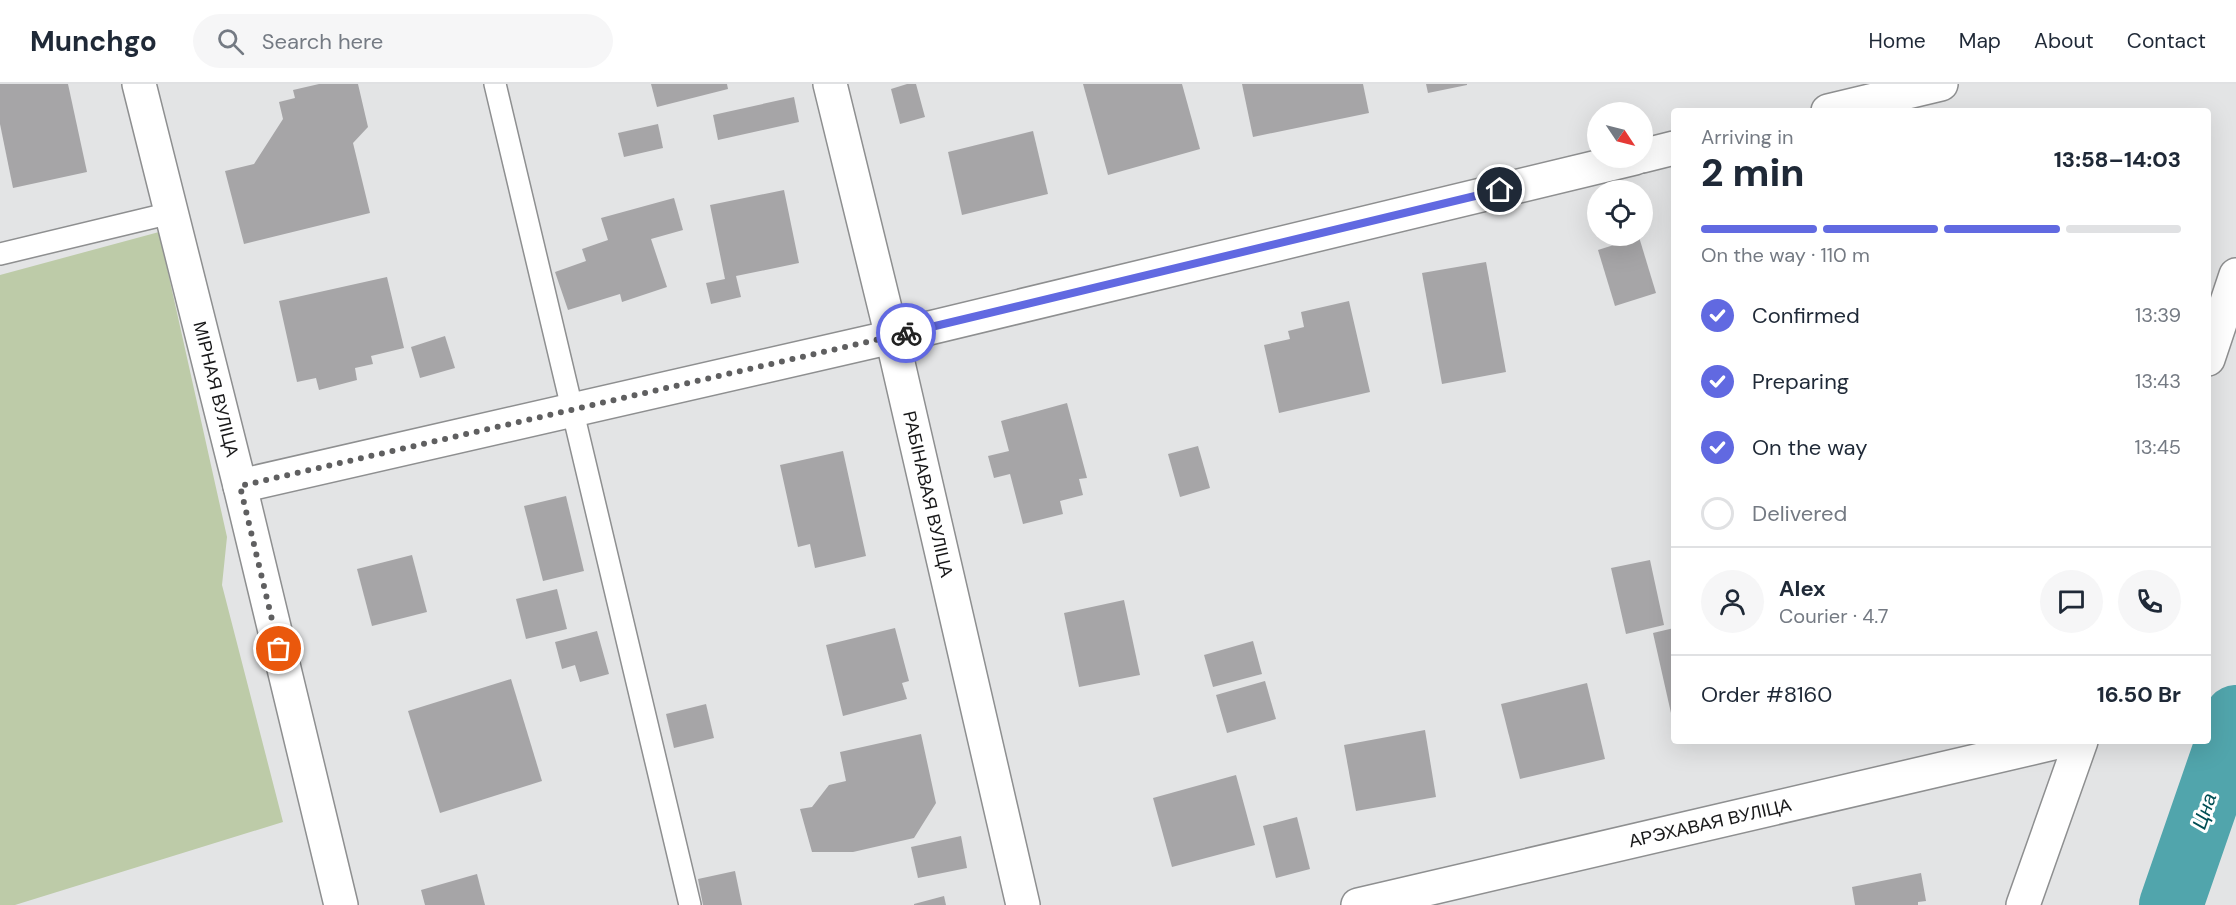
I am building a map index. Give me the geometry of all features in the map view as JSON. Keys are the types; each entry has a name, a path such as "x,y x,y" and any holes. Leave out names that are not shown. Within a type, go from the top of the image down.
{"street":[{"name":"МІРНАЯ ВУЛІЦА","path":"139,84 240,486 341,905"},
{"name":"РАБІНАВАЯ ВУЛІЦА","path":"830,84 892,337 1023,905"},
{"path":"1841,108 1941,84"},
{"path":"1653,153 1671,149"},
{"path":"240,486 892,337 1593,168"},
{"path":"2211,350 2236,274"},
{"name":"АРЭХАВАЯ ВУЛІЦА","path":"1358,905 2049,744"},
{"path":"2023,905 2080,744"}],"lane":[{"path":"495,84 690,905"},
{"path":"0,254 171,213"}],"green space":[{"path":"159,232 227,537 222,585 283,822 15,905 0,905 0,275"}],"building":[{"path":"0,84 68,84 87,172 13,188 0,124"},
{"path":"319,84 358,84 368,127 353,143 370,213 244,244 225,171 254,164 283,119 279,102 295,98 293,90"},
{"path":"651,84 727,84 728,89 657,107"},
{"path":"916,84 925,117 900,124 891,89"},
{"path":"1083,84 1182,84 1200,149 1108,175"},
{"path":"1242,84 1363,84 1369,113 1253,137"},
{"path":"1426,84 1467,84 1467,85 1428,93"},
{"path":"794,97 799,122 718,140 713,115"},
{"path":"658,124 663,148 624,157 618,133"},
{"path":"1033,131 1048,194 962,215 948,152"},
{"path":"784,190 799,263 736,276 741,297 711,304 706,283 725,279 710,205"},
{"path":"674,198 683,230 651,239 667,287 622,302 620,294 568,310 555,272 586,261 582,249 608,240 601,218"},
{"path":"1611,246 1642,246 1656,293 1615,306 1598,250"},
{"path":"1486,262 1506,372 1442,384 1422,273"},
{"path":"387,277 404,348 371,356 373,364 355,368 357,380 319,390 316,378 297,382 279,301"},
{"path":"1349,301 1370,392 1279,413 1264,345 1290,339 1288,331 1304,327 1301,312"},
{"path":"445,336 455,368 420,378 411,347"},
{"path":"1067,403 1087,478 1079,479 1083,495 1060,501 1063,514 1023,524 1010,474 994,478 988,456 1009,451 1001,421"},
{"path":"1198,446 1210,488 1180,497 1168,454"},
{"path":"843,451 866,556 815,568 810,544 798,547 780,465"},
{"path":"566,496 584,571 543,581 524,506"},
{"path":"412,555 427,612 372,626 357,569"},
{"path":"1650,560 1664,625 1626,634 1611,568"},
{"path":"557,589 567,629 526,639 516,599"},
{"path":"1124,600 1140,675 1079,687 1064,613"},
{"path":"895,628 909,681 902,683 907,699 843,716 826,645"},
{"path":"1671,629 1671,713 1653,633"},
{"path":"597,631 609,674 580,682 575,665 562,669 555,642"},
{"path":"1253,641 1262,674 1213,687 1204,655"},
{"path":"511,679 542,781 440,813 408,711"},
{"path":"1265,681 1276,719 1227,733 1216,695"},
{"path":"1587,683 1605,759 1520,779 1501,704"},
{"path":"706,704 714,738 674,748 666,714"},
{"path":"1425,730 1436,797 1356,811 1344,745"},
{"path":"921,734 936,803 914,838 853,852 812,852 800,809 812,807 829,785 846,781 840,752"},
{"path":"1236,775 1255,845 1172,867 1153,798"},
{"path":"1297,817 1310,869 1276,878 1263,826"},
{"path":"961,836 967,868 918,878 911,847"},
{"path":"735,871 742,905 703,905 698,879"},
{"path":"1921,873 1926,901 1918,902 1918,905 1855,905 1852,887"},
{"path":"477,874 485,905 425,905 421,890"},
{"path":"944,896 946,905 914,905 914,904"}],"waterway":[{"name":"Цна","path":"2171,905 2236,717"}],"way so far":[{"path":"279,649 240,486 906,333"}],"route":[{"path":"906,333 1500,190"}]}
